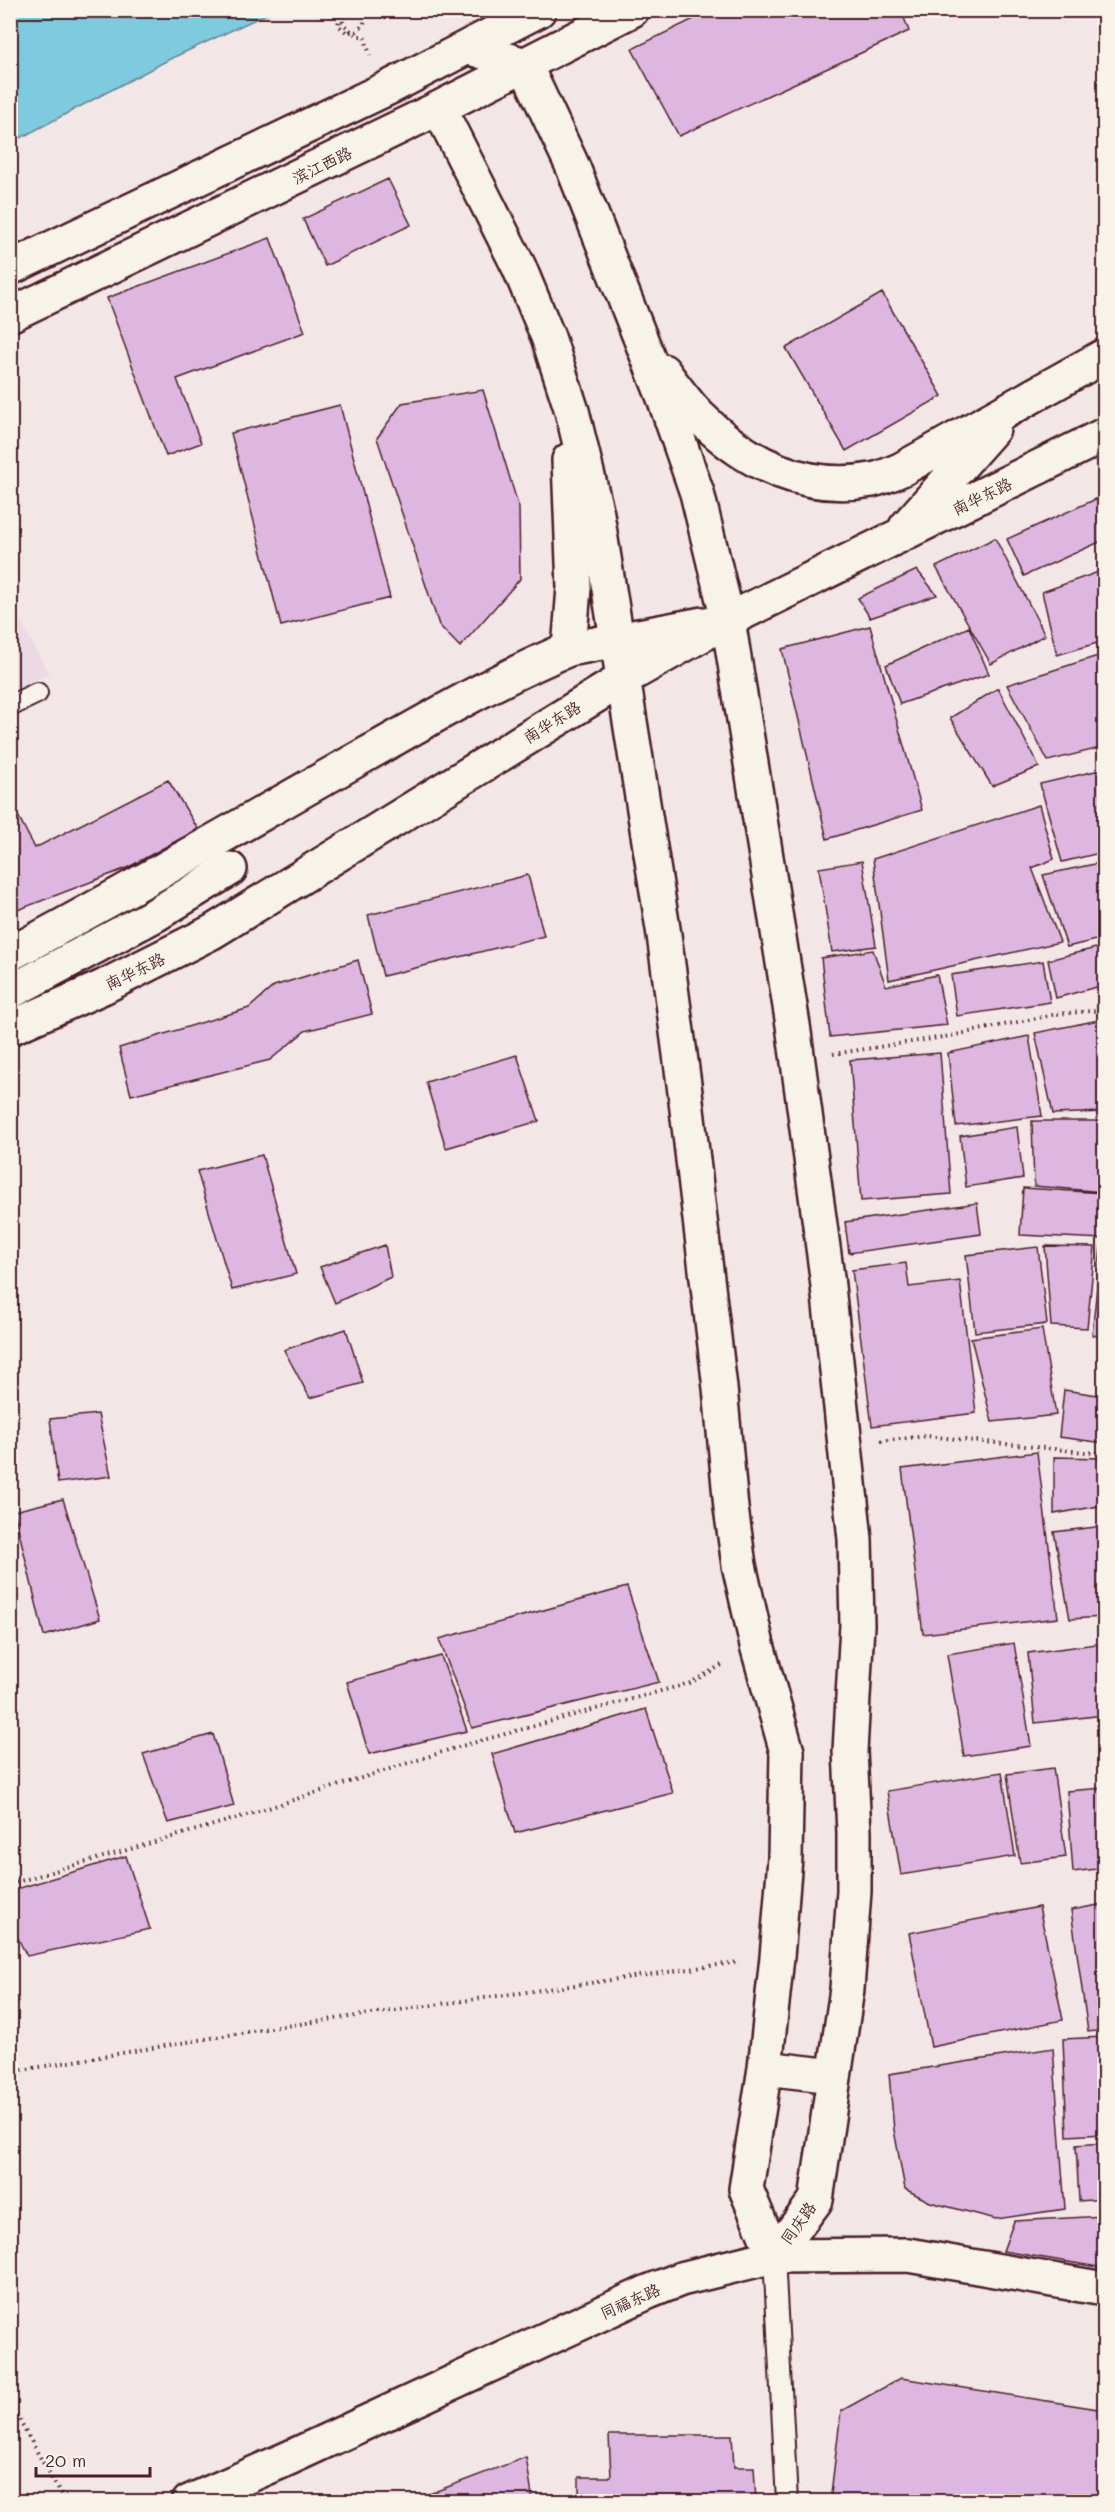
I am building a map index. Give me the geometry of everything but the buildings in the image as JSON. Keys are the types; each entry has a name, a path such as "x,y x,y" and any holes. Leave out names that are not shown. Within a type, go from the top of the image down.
{"street":[{"path":"10,268 392,86 539,10"},
{"name":"滨江西路","path":"10,315 439,108 632,10"},
{"path":"467,48 525,65"},
{"path":"467,48 439,108 519,267 548,337 566,392 574,588 569,649"},
{"name":"同庆路","path":"525,65 572,165 645,349 697,493 728,620 770,873 827,1277 855,1539 857,1625 850,1751 854,1891 847,1989 816,2200 774,2256"},
{"path":"645,349 700,417 740,452 779,472 815,482 845,483 874,480 902,469 1104,356"},
{"name":"同庆路","path":"566,392 597,514 663,924 683,1073 739,1565 757,1645 788,1752 785,1858 777,1957 765,2068 746,2189 774,2256"},
{"path":"896,539 1012,407"},
{"name":"南华东路","path":"10,1028 103,987 212,932 623,679 728,620 1104,435"},
{"path":"10,954 103,905 437,715 532,664 569,649 728,620"},
{"path":"10,992 155,915 230,869"},
{"path":"765,2068 834,2076"},
{"name":"同福东路","path":"189,2502 290,2458 648,2292 681,2279 774,2256 908,2255 1104,2289"}],"lane":[{"path":"10,706 37,693"},
{"path":"774,2256 787,2502"}],"path":[{"path":"340,10 338,25 346,32 356,32 364,24 363,12"},
{"path":"346,10 342,17 343,24 357,36 364,36 370,55"},
{"path":"797,1059 950,1036 1057,1014 1104,1010"},
{"path":"845,1445 927,1436 1104,1454"},
{"path":"10,1884 234,1819 458,1747 690,1683 757,1645"},
{"path":"10,2072 264,2029 777,1957"},
{"path":"10,2392 17,2416 65,2502"}],"shaded area":[{"path":"11,603 49,674 10,692"}],"water":[{"path":"11,10 273,11 170,59 11,143"}]}
